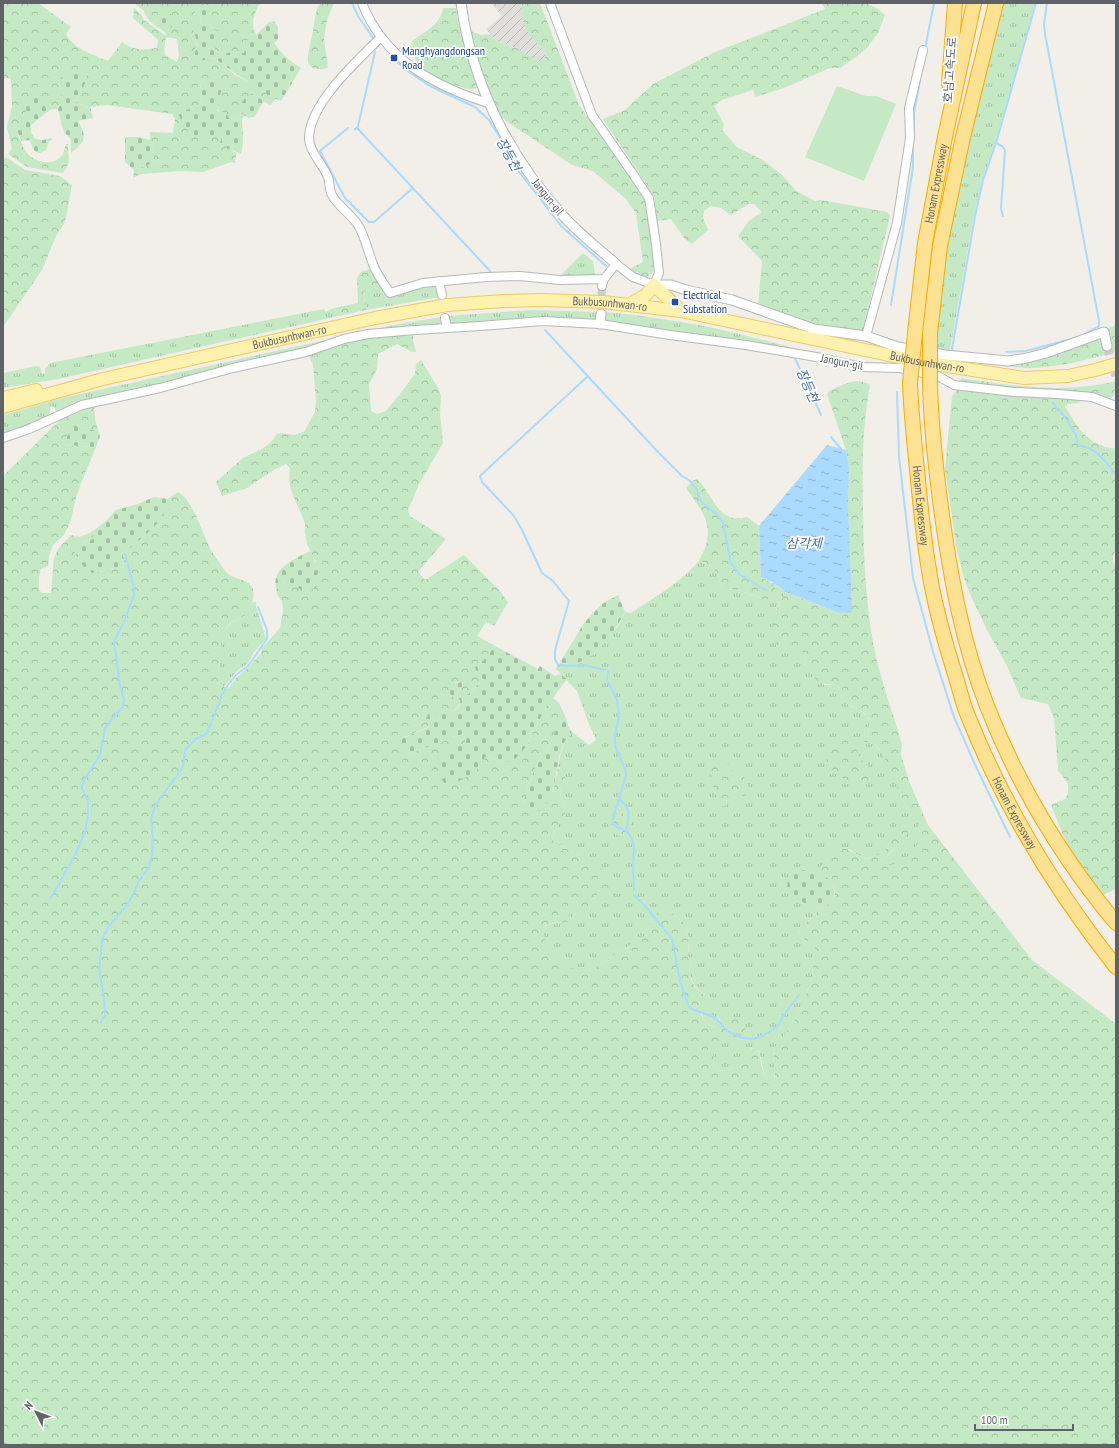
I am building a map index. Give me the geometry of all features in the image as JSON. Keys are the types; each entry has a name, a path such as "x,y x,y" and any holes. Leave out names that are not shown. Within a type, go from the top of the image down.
{"highway":[{"name":"호남고속도로","path":"945,137 955,3"},
{"name":"Honam Expressway","path":"974,3 945,137 925,243 910,383 918,477 929,570 946,646 968,715 992,772 1020,825 1064,896 1093,938 1116,967"},
{"name":"Honam Expressway","path":"997,3 963,137 940,246 930,333 931,426 948,562 966,640 986,705 1008,754 1037,812 1076,872 1116,924"}],"main road":[{"path":"630,304 646,295 654,285 681,311"},
{"name":"Bukbusunhwan-ro","path":"103,380 375,318 447,305 541,300 630,304 681,311 922,362 1024,378 1068,376 1116,364"},
{"path":"3,394 103,380"},
{"path":"3,408 103,380"},
{"path":"3,398 32,391"}],"street":[{"path":"362,3 371,22 377,40 389,47 410,66 432,81 471,97 488,102"},
{"name":"Jangun-gil","path":"461,3 464,30 476,70 488,102 508,141 547,197 574,227 633,277 654,285 671,285 686,290 732,300 814,329 866,336 898,347 945,355 1008,360 1027,358 1046,353 1104,332 1107,346"},
{"path":"550,3 592,114 649,198 659,273 654,285"},
{"path":"377,40 343,75 325,99 312,124 309,138 313,150 328,177 332,196 359,226 374,266 390,293 423,283 486,276 520,276 603,282 616,264"},
{"path":"866,336 897,222 910,138 909,108 923,50"},
{"path":"439,281 442,295"},
{"path":"600,324 601,314"},
{"path":"445,318 447,328"},
{"name":"Jangun-gil","path":"3,438 82,405 160,388 241,366 306,352 344,339 368,334 543,321 600,324 670,335 746,344 861,367 900,368 938,376 954,385 1014,392 1092,397 1116,406"}],"shaded area":[{"path":"491,3 522,3 523,20 539,46 546,52 545,58 538,62 519,49 496,41 486,29 502,16"}],"green space":[{"path":"3,3 38,3 71,27 66,34 74,44 84,51 108,61 122,42 139,49 157,48 158,40 133,18 134,8 141,14 144,20 166,36 165,32 177,23 169,13 153,24 147,18 144,11 134,3 260,3 253,23 256,35 244,53 232,52 223,54 215,50 213,29 209,22 195,14 201,19 200,25 194,33 197,41 194,58 204,60 214,58 235,75 260,88 269,96 276,99 270,105 252,94 243,113 245,115 242,119 237,118 230,120 217,109 218,100 223,87 207,78 200,82 202,103 191,109 181,110 223,131 232,151 237,153 235,160 236,163 231,162 203,172 180,171 141,174 133,178 134,170 156,162 150,140 150,132 173,133 175,119 172,114 107,105 90,107 76,103 81,92 65,72 60,80 59,88 62,91 63,99 58,109 52,109 47,112 45,105 25,104 27,114 18,135 27,153 35,159 45,162 55,161 59,158 63,154 66,144 68,144 69,162 63,173 27,167 8,154 12,149 7,127 12,106 11,79 3,78","holes":["166,37 177,39 179,55 177,62 165,55 164,48"]},
{"path":"320,3 333,3 333,5 327,20 324,39 328,68 319,69 313,68 309,65 308,55"},
{"path":"522,3 540,3 579,105 645,199 653,245 654,268 652,273 646,278 642,278 627,270 643,262 636,213 626,199 593,171 572,165 509,123 495,111 468,30 481,35 491,34 496,41 519,49 539,62 545,58 546,52 535,42 526,29 523,18"},
{"path":"822,3 866,3 878,9 885,15 878,33 867,48 840,68 830,68 784,88 755,97 753,90 722,100 714,106 724,124 722,130 737,147 764,161 782,175 796,191 815,201 821,200 887,212 890,216 863,330 857,333 814,325 758,305 762,261 738,236 749,221 762,212 754,204 749,204 731,215 721,208 711,206 704,211 703,218 708,230 692,244 685,239 671,219 657,221 654,196 603,119 625,110 653,84 713,53 825,9"},
{"path":"1002,3 1035,3 995,143 982,180 974,215 950,350 938,349 936,340 942,274 950,223"},
{"path":"203,5 208,5 212,15 209,22 213,29 218,31 220,37 215,45 215,50 223,54 232,52 244,53 248,38 256,35 269,22 274,21 278,27 278,40 274,43 286,57 301,68 281,101 269,96 260,88 249,88 249,82 214,58 204,60 194,59 197,41 193,27 200,25 201,19 195,14 195,10"},
{"path":"443,8 456,8 457,17 478,85 475,89 454,85 438,78 424,70 416,62 412,41 435,24 439,19"},
{"path":"169,12 177,23 165,32 153,24"},
{"path":"74,70 86,72 87,79 76,103 90,107 93,118 78,121 83,131 84,139 71,153 71,142 69,137 64,133 58,109 63,99 62,91 59,88 60,80 65,72"},
{"path":"207,78 216,79 223,87 218,100 217,110 219,112 226,112 230,120 237,118 242,119 243,143 241,154 220,144 223,132 214,135 190,135 178,114 181,110 191,109 202,103 200,82"},
{"path":"837,86 866,96 876,96 896,104 864,181 805,157"},
{"path":"252,94 264,101 254,117 248,118 243,114 240,105 246,97"},
{"path":"31,96 38,96 45,105 47,112 31,125 31,132 35,139 43,140 51,138 52,140 49,141 46,150 40,153 34,150 30,140 21,141 17,129 27,114 25,104"},
{"path":"125,137 139,137 150,140 156,162 134,170 125,162"},
{"path":"6,157 25,170 60,176 72,185 65,222 56,236 42,270 3,327 3,160"},
{"path":"583,253 593,261 595,275 593,277 557,279"},
{"path":"370,269 379,282 372,288 363,292 366,310 339,316 334,308 358,303 357,278 361,272"},
{"path":"379,282 388,297 425,284 431,284 438,291 440,297 366,310 363,292 372,288"},
{"path":"334,308 339,316 58,379 3,388 3,373 36,366 40,367 42,374 45,373 45,369 50,363 324,309 326,312"},
{"path":"531,310 598,312 597,319 592,322 449,325 446,316"},
{"path":"603,312 704,326 815,353 874,364 872,365 609,324 605,321"},
{"path":"441,317 442,321 439,325 305,349 57,413 54,407 51,406 50,413 47,418 3,435 3,415 62,398 399,324"},
{"path":"1116,325 1116,351 1096,357 1066,364 1035,368 986,363 1008,362 1095,339 1100,340 1102,343 1106,329"},
{"path":"413,335 416,352 412,352 397,344 378,354 377,369 369,384 371,411 377,414 386,411 415,374 416,364 421,360 438,388 441,396 440,414 443,443 418,486 408,510 410,516 446,539 418,572 425,580 464,555 500,591 508,602 494,626 486,622 477,636 495,646 484,660 476,666 477,673 483,679 465,697 461,696 459,692 463,683 455,682 452,696 460,700 458,706 445,718 401,739 407,755 462,734 465,738 465,743 460,745 474,773 485,757 489,757 504,763 525,748 545,709 553,698 559,703 566,718 555,732 550,744 537,763 525,796 524,805 553,792 558,767 566,780 560,788 561,802 566,807 565,817 560,820 552,838 555,843 564,847 573,854 582,855 593,861 625,892 614,895 603,888 600,889 589,910 585,913 580,913 576,901 571,898 568,903 570,920 566,923 551,924 543,928 546,952 550,959 583,973 594,968 645,936 652,918 658,913 663,911 670,912 685,924 689,940 688,956 692,966 689,973 695,987 708,998 701,1014 705,1021 710,1026 715,1027 723,1015 735,1019 741,1023 745,1030 746,1034 744,1036 729,1029 726,1030 713,1054 715,1067 721,1071 731,1069 742,1056 756,1046 765,1077 768,1080 774,1080 775,1076 773,1050 793,1023 805,1003 812,977 815,946 805,940 799,933 801,926 828,904 834,896 835,892 832,884 821,874 822,866 826,857 833,849 839,847 861,857 872,858 888,847 907,823 910,828 904,839 882,861 889,866 900,862 910,854 915,849 920,838 920,832 917,824 904,802 891,771 879,749 873,742 864,742 870,723 869,719 862,712 842,699 839,688 836,684 823,683 817,680 804,664 805,654 798,648 786,648 778,645 774,630 775,613 786,592 839,613 849,553 849,468 846,450 827,394 829,391 850,382 860,381 870,385 865,417 863,466 866,587 876,657 902,745 901,755 909,781 928,825 1032,960 1116,1024 1116,1445 3,1445 3,476 64,416 77,409 94,405 98,431 79,427 65,445 96,447 81,483 71,520 64,535 53,545 49,556 48,566 41,569 39,577 39,590 42,593 51,593 54,558 58,549 71,535 79,537 90,533 97,538 82,543 80,560 85,569 93,573 124,566 123,553 154,527 167,510 168,499 178,492 190,504 210,548 224,569 231,576 250,584 253,590 253,601 246,615 232,622 221,634 221,657 217,677 219,682 227,690 237,677 249,667 261,653 262,648 280,628 283,611 282,601 276,590 279,585 288,581 316,562 306,540 305,524 291,491 289,476 290,468 286,464 247,488 222,496 216,482 243,458 262,449 271,442 277,434 282,433 294,435 304,432 315,412 316,401 313,365 309,356 313,351 368,337"},
{"path":"961,378 999,384 1058,388 1097,385 1116,381 1116,385 1113,396 1108,400 960,382"},
{"path":"959,388 1084,399 1078,403 1068,404 1065,407 1078,427 1086,436 1103,446 1116,448 1116,549 1113,558 1116,568 1116,889 1101,896 1070,852 1051,805 1065,799 1068,794 1068,784 1058,770 1054,718 1048,704 1021,698 1006,664 987,630 964,578 957,550 945,469 952,396"},
{"path":"71,426 98,431 100,436 96,447 65,445"},
{"path":"697,479 722,513 729,517 747,517 759,526 761,577 776,585 774,597 765,600 736,589 722,589 720,579 712,567 699,561 707,539 708,531 699,506 686,488"},
{"path":"154,497 168,499 168,510 154,527 123,553 124,566 93,573 85,569 72,548 96,538 90,533 105,522 116,510 138,504"},
{"path":"310,551 317,569 318,578 316,588 302,591 288,581 279,585 276,590 276,578 281,569 290,562"},
{"path":"699,561 712,567 720,579 722,589 736,589 765,600 774,596 776,585 786,592 776,609 785,648 798,647 805,654 804,664 824,685 836,684 841,691 841,697 850,706 858,709 867,716 870,724 867,735 881,752 892,771 902,798 920,832 920,838 915,849 900,862 889,866 882,861 895,848 903,826 888,847 877,856 866,858 859,856 849,849 821,866 821,874 802,870 811,906 820,909 813,917 801,926 799,933 805,940 815,946 812,977 805,1003 793,1023 773,1050 775,1069 774,1080 768,1080 765,1076 759,1051 752,1048 731,1069 721,1071 715,1067 712,1054 726,1030 729,1029 734,1032 719,1018 718,1025 715,1027 705,1022 702,1009 705,994 695,985 689,973 692,966 688,956 689,940 685,924 670,912 652,918 645,936 594,968 583,973 561,965 550,959 544,944 543,928 554,923 566,923 568,903 571,898 576,901 580,913 589,910 600,889 603,888 582,855 573,854 564,847 555,843 552,838 560,820 565,817 566,807 561,802 560,787 565,780 563,773 558,767 564,744 572,732 589,745 596,740 577,691 556,669 560,662 566,665 594,654 618,626 625,612 631,613 658,595 684,576"},
{"path":"618,595 625,612 607,640 590,657 580,662 570,664 560,662 585,622 602,604"},
{"path":"253,602 256,602 266,639 254,652 248,663 235,673 224,687 219,682 217,677 221,657 221,634 232,622 244,617"},
{"path":"495,646 538,669 540,666 555,676 560,674 567,679 545,709 525,748 516,758 504,763 489,757 485,757 474,773 447,787 439,773 438,756 443,752 465,743 465,738 462,734 407,755 403,749 401,739 429,727 426,719 428,714 450,714 457,708 460,705 460,700 449,692 453,683 462,682 463,685 459,692 461,696 465,697 483,679 477,673 475,667 484,660"},
{"path":"566,718 568,726 572,732 563,745 552,793 542,810 533,812 527,809 524,805 525,796 537,763 550,744 555,732"},
{"path":"842,736 853,743 861,759 872,771 875,778 860,785 856,785 848,782 832,770 827,761 826,752 836,738"},
{"path":"725,761 734,773 742,772 750,789 749,794 741,797 737,802 719,807 710,773 713,765"},
{"path":"620,812 633,820 635,829 632,834 624,837 617,835 608,825 612,817"},
{"path":"802,870 821,874 832,883 834,888 834,896 828,904 820,909 803,902 787,892 788,877 794,872"}],"water":[{"name":"삼각제","path":"827,445 846,450 849,468 848,506 852,612 839,613 786,592 774,583 761,577 759,526"}],"waterway":[{"name":"장등천","path":"352,3 358,16 375,41"},
{"path":"925,49 934,3"},
{"path":"952,349 975,216 983,180 996,143 1036,3"},
{"path":"1047,3 1044,24 1045,34 1099,321 1099,326 1081,336"},
{"path":"355,129 358,126 375,52"},
{"name":"장등천","path":"397,62 430,86 475,107 489,120 511,155 517,169 561,226 606,266"},
{"path":"914,130 914,112 920,80"},
{"path":"348,128 320,151 345,198 369,222 374,222 413,188"},
{"path":"357,128 490,271"},
{"path":"891,305 913,167 913,142"},
{"path":"996,143 1002,146 1005,150 1001,209 1003,216"},
{"path":"545,330 657,451 682,476 690,481 697,490 699,499 723,522 731,563 739,574 767,591"},
{"path":"1006,352 1026,351 1075,338"},
{"name":"장등천","path":"794,356 821,415"},
{"path":"588,376 480,476 482,482 514,516 542,573 553,581 569,601 555,650 555,659 558,665 588,666 605,670"},
{"path":"897,392 899,457 913,578 933,652 954,717 1010,837"},
{"path":"1053,403 1067,420 1076,435 1077,442 1080,446 1091,449 1100,455 1114,473 1116,473"},
{"name":"장등천","path":"831,437 841,449"},
{"path":"51,898 74,857 85,832 88,814 88,801 82,788 84,780 100,755 105,728 123,706 124,699 120,686 114,641 124,622 134,595 133,584 125,554"},
{"path":"772,586 776,581"},
{"path":"101,1022 105,1016 99,969 103,937 109,926 127,905 138,882 149,867 152,856 153,836 151,819 155,806 183,767 185,750 196,739 206,734 222,695 228,685 236,675 248,666 267,639 267,630 258,607"},
{"path":"608,671 607,680 617,700 619,715 615,735 615,746 626,775 612,822 615,826 627,832 632,840 634,848 634,890"},
{"path":"619,799 628,810 626,831"},
{"path":"634,895 646,907 672,939 680,981 689,1007 714,1017 729,1032 743,1038 754,1039 764,1035 778,1026 783,1016 799,995"}],"tunnel":[{"path":"601,307 602,286"},
{"path":"1107,346 1116,376"}],"place":[{"name":"Manghyangdongsan Road","path":"394,58"},
{"name":"Electrical Substation","path":"675,302"}]}
